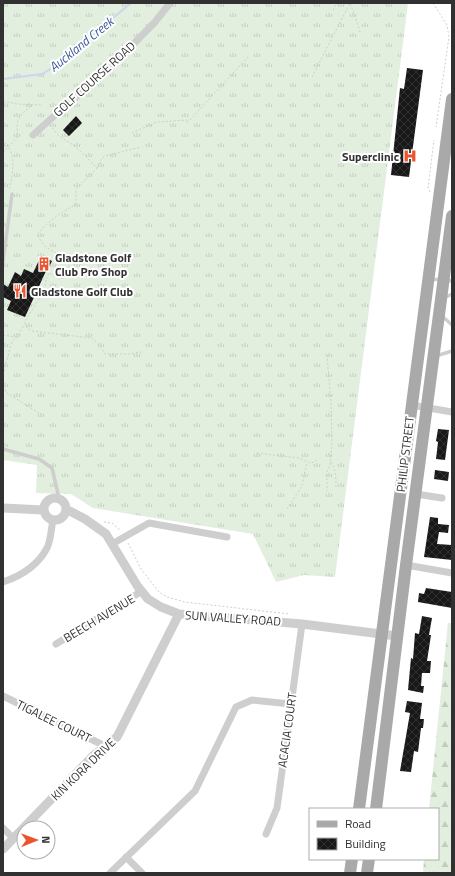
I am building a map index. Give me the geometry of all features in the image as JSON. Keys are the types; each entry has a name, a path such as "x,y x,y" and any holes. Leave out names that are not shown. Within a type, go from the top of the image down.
{"main road":[{"name":"PHILIP STREET","path":"358,808 452,99"},
{"name":"PHILIP STREET","path":"376,808 439,314 441,300 448,281 452,216"},
{"path":"350,873 352,860"},
{"path":"367,873 369,860"}],"street":[{"name":"GOLF COURSE ROAD","path":"33,135 108,70 155,22 170,3"},
{"path":"411,405 452,412"},
{"path":"416,494 442,498"},
{"path":"50,498 59,498 64,502 66,509 65,514 62,518 53,520 46,517 43,510 44,505 50,498"},
{"path":"3,508 43,510"},
{"name":"SUN VALLEY ROAD","path":"66,509 106,534 148,599 161,607 179,614 302,624 397,636"},
{"path":"3,582 15,578 35,564 47,547 53,520"},
{"path":"112,544 150,523 227,537"},
{"path":"406,565 452,573"},
{"name":"BEECH AVENUE","path":"56,644 142,591"},
{"name":"KIN KORA DRIVE","path":"3,849 94,755 117,737 179,614"},
{"name":"ACACIA COURT","path":"266,834 277,808 302,624"},
{"name":"TIGALEE COURT","path":"3,696 105,746"},
{"path":"110,873 195,791 236,707 252,700 290,704"},
{"path":"3,828 13,838"},
{"path":"126,857 142,873"}],"lane":[{"path":"3,261 12,194"},
{"path":"428,279 448,281"},
{"path":"441,300 452,294"},
{"path":"439,314 452,325"},
{"path":"434,357 452,351"},
{"path":"3,449 39,459 52,468 59,498"}],"path":[{"path":"332,10 337,3"},
{"path":"350,3 360,32"},
{"path":"312,77 350,3"},
{"path":"433,3 447,26 448,37 436,127"},
{"path":"187,123 248,57"},
{"path":"3,101 31,106 42,105"},
{"path":"3,153 18,136 18,119 31,106"},
{"path":"132,133 157,122 189,120"},
{"path":"47,122 59,136 76,147 97,168"},
{"path":"430,192 428,188 434,140"},
{"path":"9,147 12,153 13,162 10,188"},
{"path":"3,375 12,341 17,337 44,291 46,279 49,273 58,278 65,278 68,276 70,268 68,261 43,245 37,235 44,226 74,205 76,199 76,189 97,168 102,158 141,147"},
{"path":"24,324 32,331 91,338 99,344 105,354 128,354 142,352"},
{"path":"3,335 17,337"},
{"path":"326,355 332,423 332,443 330,462 327,472 327,491"},
{"path":"3,386 7,393 42,415"},
{"path":"257,453 299,458 308,462 314,462 319,459"},
{"path":"287,509 302,486 308,462"},
{"path":"330,462 333,465 336,474 336,487"},
{"path":"102,521 112,523 125,536 141,570 159,592 167,597 185,602 295,615"}],"green space":[{"path":"3,3 408,3 335,577 304,575 276,582 253,534 93,508 71,494 36,493 37,465 3,460"},
{"path":"448,623 452,623 452,873 423,873 424,860 439,860 439,808 429,808"}],"building":[{"path":"407,68 423,70 409,177 391,175 400,88 404,89"},
{"path":"76,116 82,123 69,136 63,130"},
{"name":"Gladstone Golf Club","path":"41,256 52,261 25,317 7,310 11,301 3,297 3,284 8,287 15,272 21,276 24,269 33,273"},
{"path":"438,429 449,430 445,460 436,459"},
{"path":"435,470 449,472 448,481 434,479"},
{"path":"430,517 438,518 438,524 449,525 448,533 439,532 437,544 452,545 452,560 424,557"},
{"path":"426,588 452,592 452,608 418,602 419,593 424,594"},
{"path":"422,616 432,618 427,661 431,661 430,673 422,673 421,686 424,686 423,693 408,690 415,633 419,634"},
{"path":"407,701 422,703 420,719 424,719 423,728 421,728 418,752 414,751 411,772 400,771 410,713 405,712"}],"waterway":[{"name":"Auckland Creek","path":"3,79 42,74 54,67 131,3"}],"place":[{"name":"Superclinic","path":"410,156"},
{"name":"Gladstone Golf Club Pro Shop","path":"44,264"},
{"name":"Gladstone Golf Club","path":"20,291"}]}
